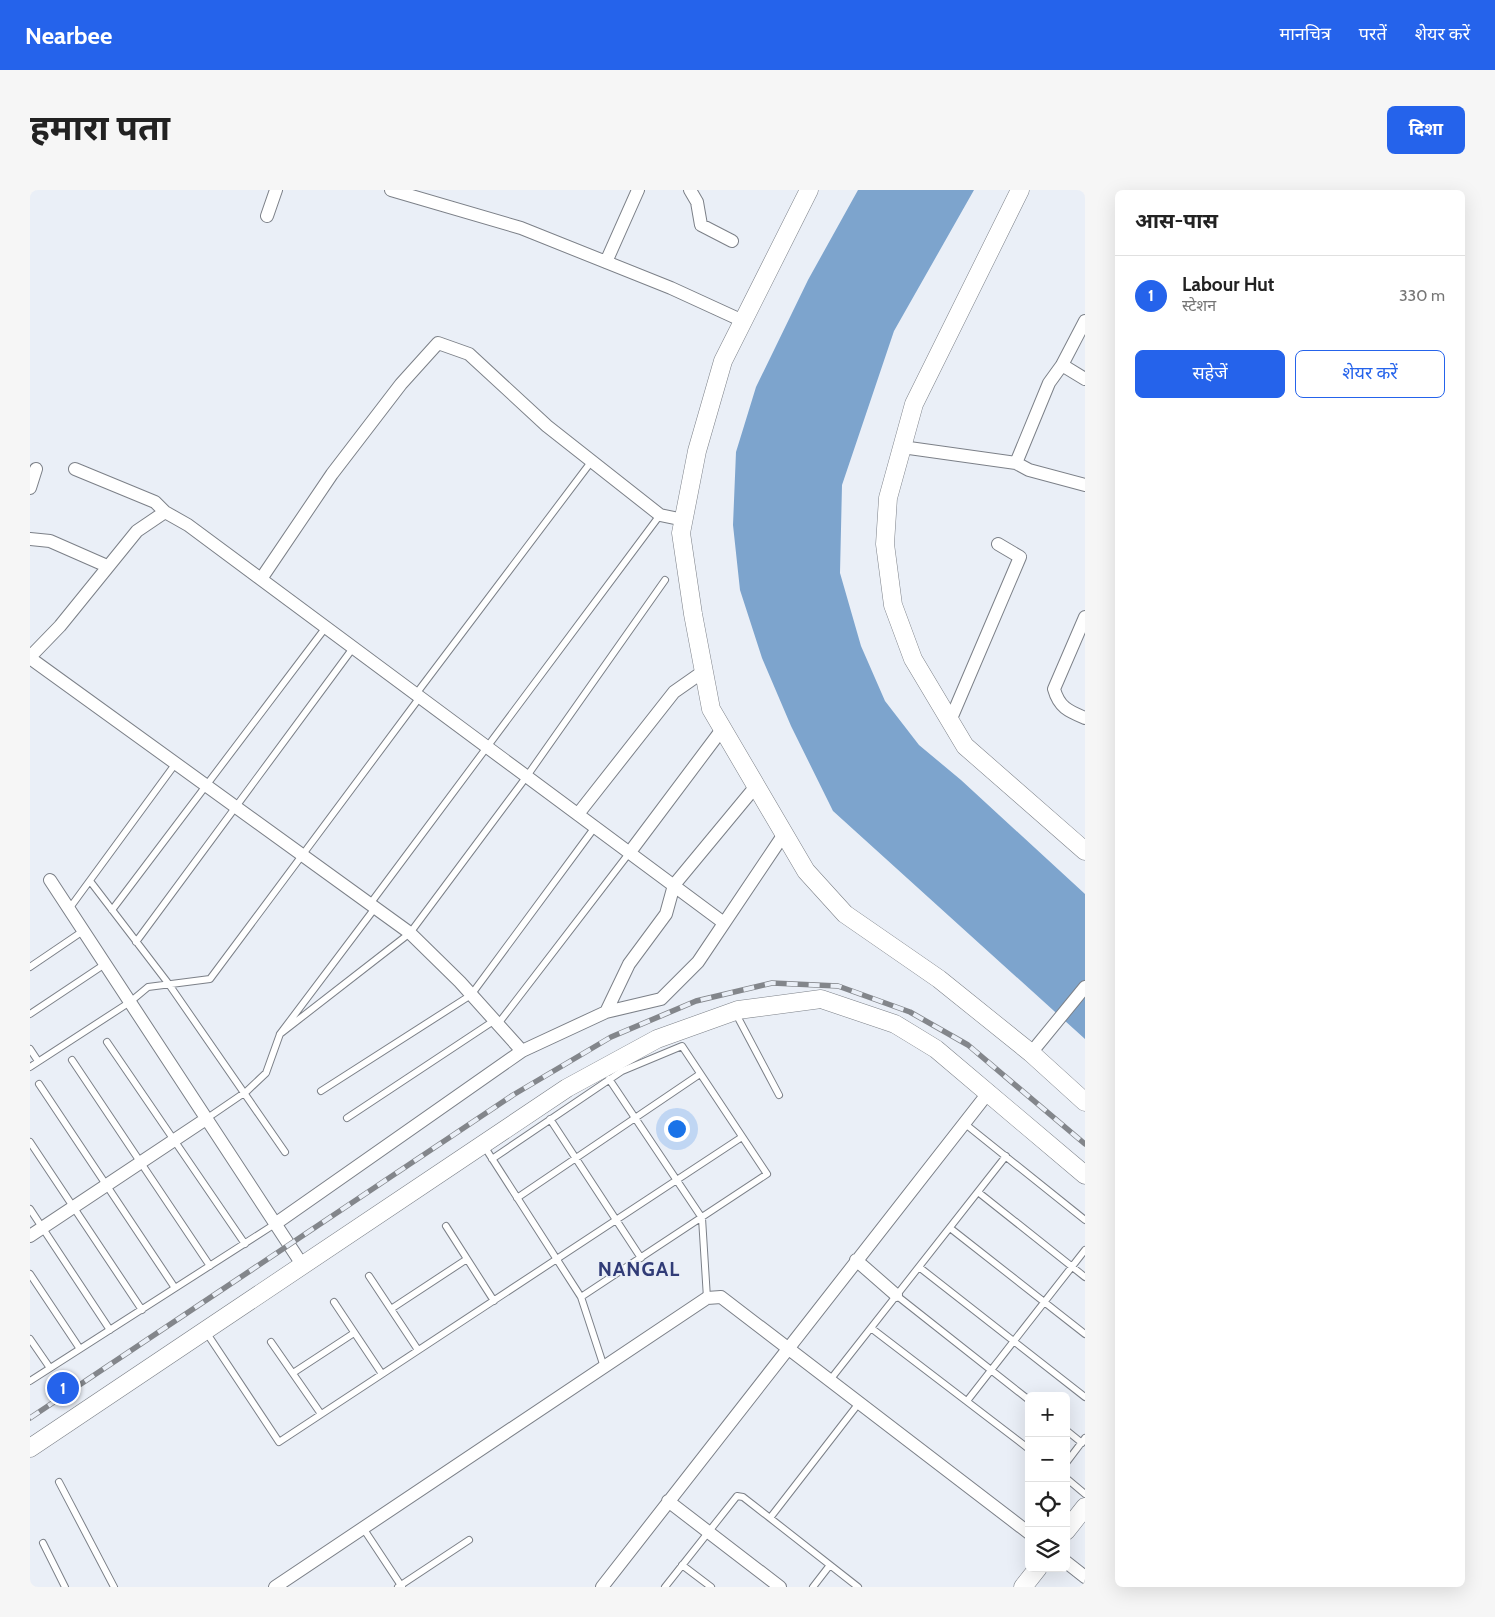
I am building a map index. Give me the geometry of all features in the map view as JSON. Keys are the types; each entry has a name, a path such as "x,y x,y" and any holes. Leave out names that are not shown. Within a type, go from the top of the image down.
{"street":[{"path":"268,216 276,190"},
{"path":"391,190 520,228 671,288 743,321"},
{"path":"606,262 638,190"},
{"path":"690,190 697,202 701,226 732,241"},
{"path":"809,190 723,361 697,451 684,520 682,533 704,671 712,709 806,871 844,914 939,979 1031,1053 1085,1102"},
{"path":"1020,190 914,404 888,498 884,544 892,605 913,659 965,746 1085,852"},
{"path":"1016,463 1049,382 1062,365 1085,322"},
{"path":"261,579 332,474 401,384 438,343 469,354 547,426 660,515 684,520"},
{"path":"1062,365 1085,379"},
{"path":"902,447 1016,463 1029,470 1085,485"},
{"path":"30,488 36,469"},
{"path":"75,469 155,502 724,923"},
{"path":"166,512 137,531 60,626 30,658 410,933 471,994 522,1051"},
{"path":"30,539 50,541 107,566"},
{"path":"950,720 1020,557 998,544"},
{"path":"1085,617 1054,689 1057,701 1065,710 1085,718"},
{"path":"578,814 674,692 704,671"},
{"path":"630,852 723,728"},
{"path":"606,1012 629,964 666,914 674,885 756,786"},
{"path":"275,1224 522,1051 606,1012 662,999 698,962 784,834"},
{"path":"50,880 302,1266"},
{"path":"1031,1053 1085,987"},
{"path":"30,1448 302,1266 487,1152 567,1088 657,1039 734,1011 821,999 895,1024 936,1049 1085,1175"},
{"path":"602,1587 988,1093"},
{"path":"30,1236 206,1119"},
{"path":"856,1260 896,1295"},
{"path":"275,1587 707,1298 721,1297 1025,1529"},
{"path":"668,1501 780,1587"},
{"path":"1070,1527 1083,1512"},
{"path":"1070,1564 1084,1573"},
{"path":"1024,1587 1035,1572"}],"lane":[{"path":"30,1067 130,1002 148,987 210,979 591,462"},
{"path":"206,1119 244,1093 266,1073 280,1034 487,747 660,515"},
{"path":"280,1034 410,933 527,776 665,580"},
{"path":"112,910 326,627"},
{"path":"136,942 353,648"},
{"path":"69,909 176,764"},
{"path":"321,1091 471,994 595,827"},
{"path":"347,1118 496,1022 630,852"},
{"path":"90,881 168,983 285,1152"},
{"path":"30,967 83,930"},
{"path":"30,1014 105,964"},
{"path":"734,1011 779,1095"},
{"path":"107,1042 245,1244"},
{"path":"581,1297 767,1174 682,1046 622,1071 550,1119 487,1152 581,1297 604,1367"},
{"path":"30,1049 38,1062"},
{"path":"72,1060 210,1266"},
{"path":"517,1198 700,1074"},
{"path":"609,1079 702,1218 707,1298"},
{"path":"39,1084 175,1288"},
{"path":"550,1119 641,1258"},
{"path":"964,1123 1085,1220"},
{"path":"205,1331 279,1442 742,1137"},
{"path":"30,1142 142,1310"},
{"path":"830,1380 1006,1156"},
{"path":"978,1192 1085,1277"},
{"path":"30,1209 110,1330"},
{"path":"30,1380 275,1224"},
{"path":"446,1226 494,1301"},
{"path":"950,1228 1085,1334"},
{"path":"967,1401 1085,1250"},
{"path":"391,1309 467,1259"},
{"path":"919,1267 1085,1397"},
{"path":"30,1274 80,1349"},
{"path":"369,1276 418,1350"},
{"path":"896,1295 1025,1397"},
{"path":"334,1302 382,1374"},
{"path":"871,1328 1025,1446"},
{"path":"293,1373 354,1333"},
{"path":"30,1339 50,1368"},
{"path":"272,1342 321,1414"},
{"path":"770,1518 859,1403"},
{"path":"1070,1432 1083,1440 1070,1457"},
{"path":"1070,1481 1085,1494"},
{"path":"59,1482 114,1587"},
{"path":"665,1587 707,1531 737,1496 743,1497 858,1587"},
{"path":"363,1528 400,1586 469,1540"},
{"path":"43,1543 65,1587"},
{"path":"682,1565 710,1587"},
{"path":"813,1587 830,1565"}],"water":[{"path":"858,190 974,190 894,331 842,485 840,573 861,646 885,701 919,745 961,780 1085,894 1085,1039 833,811 791,726 762,658 740,590 733,525 736,452 756,387 808,280"}],"railway":[{"path":"30,1418 513,1095 611,1037 696,1001 772,983 838,986 910,1012 968,1045 1085,1144"}],"place":[{"name":"Labour Hut","path":"63,1388"}],"district":[{"name":"NANGAL","path":"639,1269"}]}
